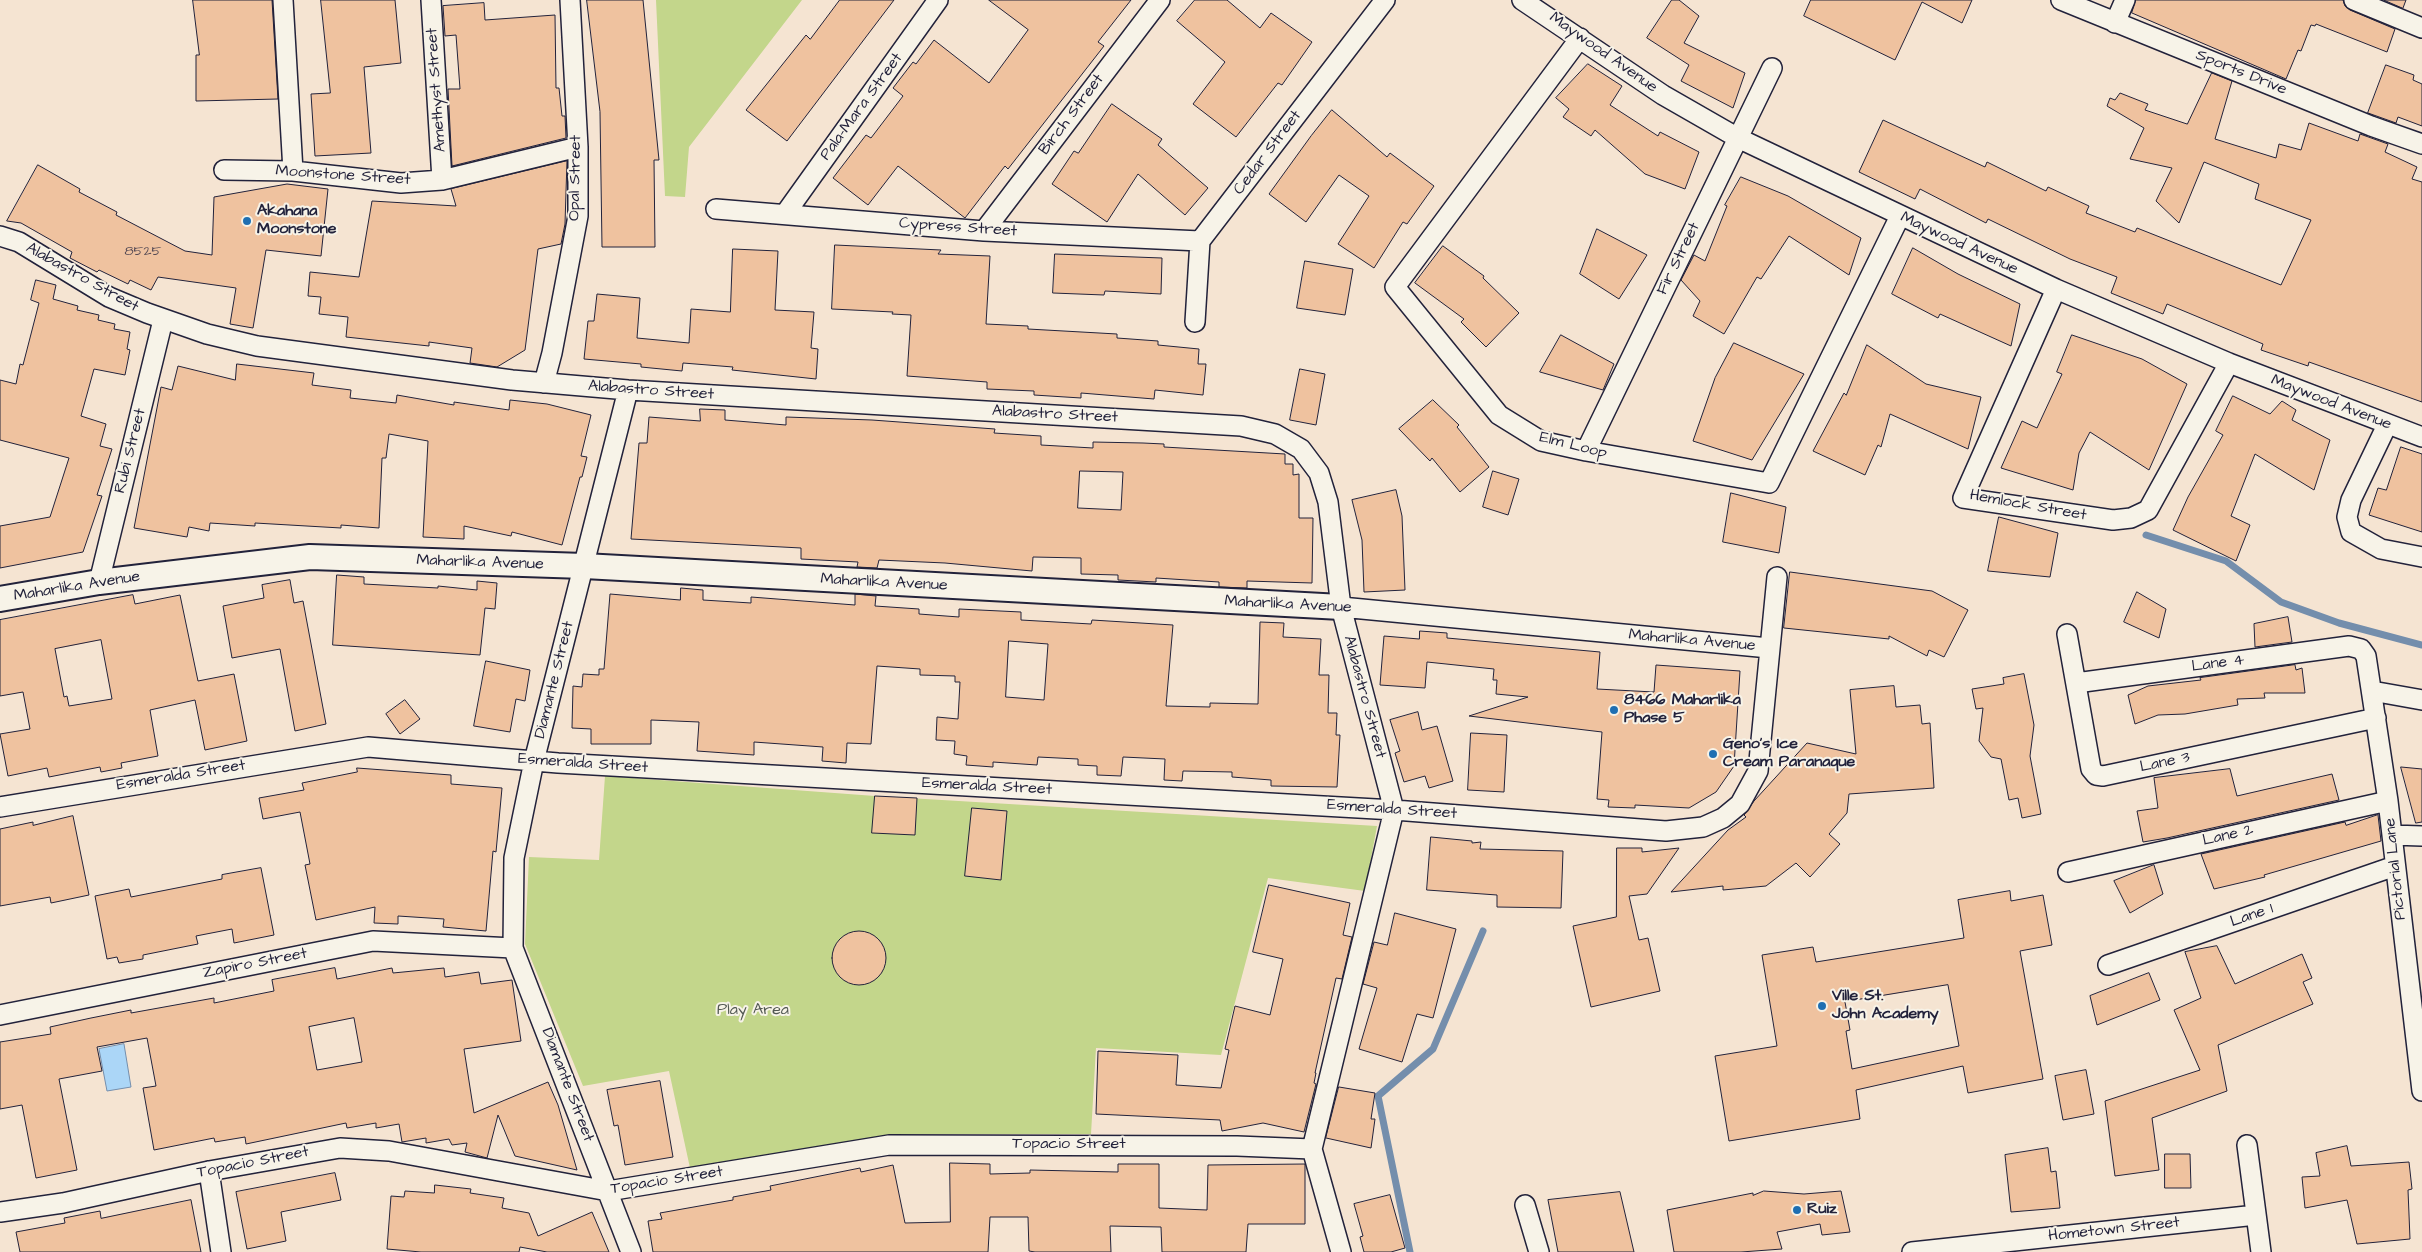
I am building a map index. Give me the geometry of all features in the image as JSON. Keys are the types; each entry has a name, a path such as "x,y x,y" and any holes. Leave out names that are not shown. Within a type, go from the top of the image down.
{"street":[{"path":"283,0 293,171"},
{"name":"Amethyst Street","path":"431,0 442,180"},
{"name":"Opal Street","path":"544,383 552,353 578,216 578,147 570,0"},
{"name":"Pala-Mara Street","path":"785,214 938,0"},
{"name":"Birch Street","path":"984,231 1160,0"},
{"name":"Cedar Street","path":"1200,241 1385,0"},
{"name":"Maywood Avenue","path":"1522,0 1662,95 1738,138 2056,290 2229,363 2422,437"},
{"name":"Sports Drive","path":"2061,0 2371,126 2422,144"},
{"path":"2115,23 2124,0"},
{"path":"2354,0 2422,28"},
{"name":"Elm Loop","path":"1580,38 1394,287 1499,415 1541,440 1586,451 1768,482 1900,216"},
{"name":"Fir Street","path":"1586,451 1772,68"},
{"name":"Moonstone Street","path":"224,170 293,171 401,183 442,180 578,147"},
{"name":"Cypress Street","path":"716,209 984,231 1200,241"},
{"name":"Alabastro Street","path":"0,236 19,242 109,296 163,320 257,346 544,383 628,390 1241,426 1275,434 1301,449 1318,473 1328,502 1341,607 1394,810 1312,1149 1341,1252"},
{"path":"1195,322 1200,241"},
{"name":"Hemlock Street","path":"2056,290 1963,498 2113,520 2131,518 2148,510 2229,363"},
{"name":"Rubi Street","path":"99,582 163,320"},
{"name":"Diamante Street","path":"628,390 534,761 514,858 513,948 632,1252"},
{"path":"2388,425 2350,500 2347,517 2352,532 2381,549 2422,557"},
{"name":"Maharlika Avenue","path":"0,599 99,582 310,557 584,566 1341,607 1769,648"},
{"name":"Esmeralda Street","path":"0,807 368,746 534,761 1394,810 1666,831 1703,827 1723,818 1740,804 1758,772 1777,577"},
{"name":"Lane 3","path":"2067,634 2091,769 2096,775 2103,776 2376,718"},
{"name":"Lane 4","path":"2076,684 2349,646 2361,649"},
{"name":"Pictorial Lane","path":"2361,649 2366,656 2388,801 2422,1091"},
{"path":"2372,691 2422,700"},
{"name":"Lane 2","path":"2068,872 2388,801"},
{"path":"2392,835 2422,836"},
{"name":"Lane 1","path":"2108,965 2395,866"},
{"name":"Zapiro Street","path":"0,1015 373,941 513,948"},
{"name":"Topacio Street","path":"0,1212 63,1203 209,1171 340,1148 389,1151 608,1192 889,1145 1237,1146 1312,1149"},
{"path":"2247,1145 2261,1252"},
{"path":"209,1171 221,1252"},
{"path":"1525,1205 1539,1252"},
{"name":"Hometown Street","path":"1912,1252 2256,1215"}],"green space":[{"path":"656,0 802,0 689,147 685,197 665,196"},
{"name":"Play Area","path":"605,776 875,796 1377,826 1365,891 1268,878 1221,1055 1096,1048 1091,1134 913,1134 840,1143 690,1168 669,1071 583,1086 525,944 529,857 599,860"}],"water":[{"path":"124,1044 131,1087 107,1091 99,1049"}],"building":[{"path":"193,0 272,0 278,99 196,101 196,55 199,55"},
{"path":"321,0 395,0 401,63 364,67 371,153 315,156 311,94 330,93"},
{"path":"587,0 643,0 659,160 654,160 655,247 602,247 600,112"},
{"path":"840,0 894,0 787,141 746,110 806,35 810,39"},
{"path":"989,0 1131,0 1098,42 1104,46 1008,169 1005,166 965,218 898,166 868,205 833,178 866,135 871,138 903,96 893,88 913,62 916,64 934,40 989,83 1028,30"},
{"path":"1195,0 1227,0 1260,28 1271,13 1312,42 1282,85 1278,83 1236,137 1193,104 1225,62 1177,21"},
{"path":"1672,0 1679,0 1699,16 1684,43 1745,73 1733,108 1681,81 1689,65 1647,38"},
{"path":"1811,0 1972,0 1962,23 1922,2 1895,60 1804,16"},
{"path":"2136,0 2343,0 2345,6 2350,10 2395,29 2387,52 2316,24 2315,26 2311,25 2301,51 2298,50 2286,79 2132,13"},
{"path":"2384,0 2406,0 2403,8"},
{"path":"484,3 485,20 555,15 556,88 559,88 562,116 565,116 566,138 452,166 448,89 460,89 456,35 445,36 443,6"},
{"path":"1588,64 1622,86 1610,105 1658,136 1660,132 1699,152 1685,189 1645,174 1595,130 1591,136 1563,117 1569,109 1556,98"},
{"path":"2386,65 2414,75 2413,80 2422,84 2422,126 2398,117 2396,123 2368,113"},
{"path":"2212,73 2232,81 2215,139 2276,158 2279,144 2301,150 2309,123 2358,141 2360,134 2388,144 2385,152 2417,167 2412,179 2422,182 2422,402 2309,362 2308,366 2261,350 2263,344 2167,304 2163,314 2111,293 2117,277 2070,259 1988,219 1986,223 1920,189 1915,199 1859,172 1883,120 1985,167 1987,162 2046,191 2048,187 2089,206 2086,213 2135,232 2137,228 2281,285 2311,220 2255,199 2259,184 2204,162 2179,223 2156,201 2172,168 2130,159 2144,128 2107,106 2110,98 2115,100 2120,93 2148,104 2145,110 2187,124"},
{"path":"1112,104 1162,139 1158,145 1208,188 1185,215 1138,174 1107,222 1052,184 1074,151 1078,153"},
{"path":"1332,110 1387,157 1390,153 1434,186 1407,224 1403,222 1374,268 1338,244 1369,196 1339,175 1306,222 1269,194"},
{"path":"567,161 565,224 561,244 538,249 525,350 497,367 470,363 472,348 429,342 429,346 346,337 348,317 319,314 321,297 308,296 310,272 359,277 372,201 456,206 451,189"},
{"path":"38,165 80,189 79,192 117,212 116,215 185,251 212,255 214,197 287,184 328,189 321,256 266,250 253,328 230,324 236,288 158,277 151,290 130,280 128,284 99,270 97,272 70,258 72,252 21,223 7,221"},
{"path":"1741,177 1788,196 1861,238 1849,275 1789,236 1761,279 1757,277 1724,334 1693,316 1700,301 1681,280 1694,255 1705,261 1727,206 1725,205"},
{"path":"1597,229 1647,255 1619,299 1580,274"},
{"path":"835,245 941,250 938,254 990,256 986,324 1028,326 1028,329 1117,334 1117,338 1158,341 1158,345 1199,349 1198,364 1206,364 1203,395 1155,390 1154,399 1081,393 1081,398 1034,395 1034,391 987,389 987,382 907,376 911,315 892,314 893,312 832,309"},
{"path":"1443,246 1484,276 1483,278 1519,313 1486,347 1461,322 1464,319 1415,283"},
{"path":"1913,248 1958,274 2020,304 2011,346 1940,314 1938,318 1892,294"},
{"path":"733,249 778,251 775,310 814,312 811,348 818,349 816,379 732,370 733,367 683,363 682,371 641,367 641,364 584,359 588,321 594,321 597,294 640,298 637,338 689,343 691,309 730,312"},
{"path":"1055,254 1162,258 1161,294 1105,291 1104,295 1053,293"},
{"path":"1305,261 1353,269 1345,315 1297,308"},
{"path":"36,280 56,285 53,299 78,306 77,310 99,315 98,320 115,324 114,329 130,332 127,349 130,350 125,375 94,369 81,416 106,424 100,446 112,449 97,495 102,496 83,552 0,568 0,526 50,517 69,458 0,440 0,380 16,384 20,364 23,365 39,303 31,300"},
{"path":"1561,335 1614,364 1603,390 1540,372"},
{"path":"2072,335 2142,359 2187,384 2149,470 2090,432 2079,453 2073,490 2001,468 2022,421 2037,428 2062,374 2057,372"},
{"path":"1734,343 1804,374 1752,460 1693,441 1715,378"},
{"path":"1867,345 1926,384 1981,397 1968,449 1890,414 1881,447 1878,445 1865,475 1813,451 1844,393 1846,395"},
{"path":"237,364 314,373 312,385 351,390 350,398 396,403 397,395 454,405 454,402 509,410 510,400 547,404 591,415 581,456 587,457 562,545 512,532 511,536 464,526 464,539 423,537 428,441 389,434 386,458 382,458 379,528 341,525 341,528 255,523 255,526 210,523 209,531 189,527 187,537 134,528 161,387 172,390 178,366 235,380"},
{"path":"1300,369 1325,374 1316,425 1290,420"},
{"path":"2233,396 2270,414 2282,401 2296,410 2292,420 2330,440 2314,490 2255,454 2231,516 2250,525 2236,561 2173,530 2188,497 2223,435 2216,431"},
{"path":"1433,400 1459,425 1457,427 1489,467 1460,492 1432,458 1430,461 1399,429"},
{"path":"700,409 725,410 725,420 786,425 786,417 872,420 995,429 994,433 1041,436 1041,445 1093,448 1093,442 1143,443 1164,444 1164,447 1285,454 1285,464 1293,464 1293,475 1299,474 1299,518 1313,518 1312,583 1247,581 1247,588 1219,587 1219,582 1156,578 1156,582 1118,580 1118,575 1081,574 1081,558 1033,557 1032,571 945,563 879,560 877,568 857,567 858,562 801,559 801,548 631,539 639,443 647,443 649,417 700,421","holes":["1080,471 1123,472 1121,510 1078,508"]},
{"path":"2401,447 2422,454 2422,532 2369,515 2378,488 2386,490"},
{"path":"1493,471 1519,479 1508,515 1483,507"},
{"path":"1396,490 1402,516 1405,590 1364,592 1362,540 1352,500"},
{"path":"1731,493 1786,507 1779,553 1723,542"},
{"path":"1999,517 2058,533 2050,577 1988,571"},
{"path":"1790,572 1932,591 1968,610 1944,657 1929,650 1927,656 1889,636 1889,639 1784,628"},
{"path":"337,575 364,577 364,584 438,588 438,586 477,590 477,581 497,583 495,609 485,608 480,655 333,645"},
{"path":"290,580 294,603 303,601 326,724 295,731 280,649 232,658 223,606 264,598 262,585"},
{"path":"681,588 703,590 703,600 751,603 751,597 855,605 855,594 876,596 875,606 919,609 919,614 959,617 959,609 1021,612 1021,620 1091,624 1092,620 1173,625 1166,706 1210,707 1210,703 1258,704 1260,622 1284,623 1283,637 1321,639 1319,675 1329,675 1328,713 1337,713 1336,735 1340,735 1337,787 1271,786 1271,780 1232,777 1232,772 1183,771 1182,781 1164,780 1165,759 1123,757 1121,776 1097,775 1097,766 1078,765 1078,759 1038,757 1037,765 993,762 993,767 966,765 967,756 954,754 955,741 936,740 937,717 958,719 960,682 955,682 955,676 920,675 920,669 877,666 871,744 847,743 846,763 822,761 823,747 754,742 754,755 697,751 699,722 651,720 651,744 591,744 591,729 572,728 573,686 582,687 583,674 599,675 599,669 604,669 610,594 680,600","holes":["1009,641 1048,644 1044,700 1006,697"]},
{"path":"2137,592 2166,609 2159,638 2124,622"},
{"path":"133,595 135,604 180,595 198,681 234,674 247,741 205,750 195,700 150,710 158,756 121,763 122,768 101,772 100,767 49,777 47,768 8,776 0,734 30,729 23,692 0,696 0,620","holes":["101,640 112,699 69,706 67,696 64,697 55,649"]},
{"path":"2288,617 2292,642 2255,647 2254,624"},
{"path":"1420,631 1447,633 1447,638 1600,652 1597,689 1654,692 1656,665 1740,671 1734,766 1716,792 1689,808 1635,805 1635,808 1608,807 1609,800 1597,799 1602,732 1469,716 1528,697 1496,694 1497,680 1493,680 1494,669 1427,662 1425,688 1380,685 1384,636 1419,639"},
{"path":"486,661 530,670 525,701 516,699 510,732 474,726"},
{"path":"2295,665 2296,670 2302,668 2305,693 2264,693 2265,698 2237,699 2238,705 2185,714 2158,715 2135,724 2128,695 2148,686 2201,680 2200,678"},
{"path":"2024,674 2034,725 2030,756 2041,814 2022,818 2018,798 2009,800 2001,759 1991,757 1979,741 1983,708 1976,709 1972,689 2004,684 2003,678"},
{"path":"1894,686 1896,707 1920,705 1922,724 1930,723 1934,788 1849,794 1847,813 1829,834 1840,844 1810,877 1796,863 1766,886 1723,890 1723,886 1671,892 1728,830 1746,817 1744,815 1754,801 1807,743 1856,754 1850,690"},
{"path":"405,700 420,719 400,734 386,714"},
{"path":"1418,712 1422,730 1437,726 1453,781 1429,788 1425,776 1404,782 1395,753 1400,751 1390,720"},
{"path":"1471,733 1507,735 1504,792 1468,790"},
{"path":"2401,767 2422,769 2422,822 2416,823"},
{"path":"357,768 451,775 451,784 502,788 496,852 493,851 486,931 443,927 444,919 398,916 398,924 374,923 375,907 316,920 305,865 310,864 300,812 263,819 259,798 304,790 302,783 357,772"},
{"path":"2230,769 2237,796 2332,774 2339,800 2143,842 2137,811 2158,808 2154,778"},
{"path":"875,796 917,798 915,835 872,833"},
{"path":"972,808 1007,811 1001,880 965,876"},
{"path":"2378,815 2381,841 2264,875 2265,877 2214,889 2201,854 2345,822 2346,825"},
{"path":"73,816 89,895 51,903 50,897 0,906 0,829 33,822 33,825"},
{"path":"1431,837 1472,841 1472,843 1481,842 1480,849 1563,851 1561,908 1497,907 1497,895 1427,890"},
{"path":"1617,848 1642,848 1642,852 1679,848 1647,894 1629,896 1639,940 1648,938 1660,991 1591,1007 1573,926 1616,917"},
{"path":"2154,865 2163,894 2130,913 2114,881"},
{"path":"261,868 274,935 234,943 232,929 196,936 198,944 143,955 143,959 119,963 117,957 107,959 95,896 129,889 131,897 222,879 222,875"},
{"path":"1269,885 1350,903 1343,935 1352,937 1342,979 1336,978 1315,1073 1314,1083 1316,1084 1304,1132 1263,1123 1222,1131 1220,1120 1096,1114 1098,1051 1178,1055 1176,1085 1221,1088 1229,1050 1225,1049 1235,1006 1270,1015 1283,959 1253,952"},
{"path":"2010,891 2011,901 2043,895 2052,945 2020,951 2043,1079 1968,1093 1963,1066 1856,1090 1860,1119 1729,1141 1715,1056 1777,1046 1762,955 1813,947 1816,962 1964,938 1958,900","holes":["1948,985 1959,1046 1852,1069 1846,1031 1850,1030 1845,1002"]},
{"path":"1395,913 1456,929 1433,1018 1417,1014 1402,1062 1359,1049 1377,988 1363,984 1374,942 1387,945"},
{"path":"854,931 864,931 874,935 882,943 886,958 882,973 874,981 864,985 854,985 844,981 836,973 832,963 832,953 836,943 844,935"},
{"path":"2217,946 2235,984 2302,954 2312,978 2303,982 2313,1004 2218,1045 2227,1091 2152,1118 2159,1170 2115,1176 2105,1101 2200,1070 2174,1010 2201,998 2185,952"},
{"path":"335,968 337,979 392,968 393,973 444,968 445,977 479,972 481,984 512,980 521,1041 464,1049 474,1113 548,1082 558,1105 577,1170 515,1156 498,1115 487,1158 465,1152 467,1143 452,1145 449,1139 426,1143 426,1138 402,1142 399,1124 376,1128 376,1123 347,1128 346,1123 246,1144 245,1137 215,1142 214,1138 154,1150 143,1088 156,1086 147,1038 97,1047 102,1071 59,1079 77,1170 36,1178 22,1105 0,1109 0,1042 51,1034 50,1027 131,1010 131,1013 214,998 214,1003 274,991 272,980","holes":["354,1018 362,1062 317,1070 309,1027"]},
{"path":"2149,973 2160,1000 2097,1025 2090,996"},
{"path":"2086,1070 2094,1114 2063,1120 2055,1076"},
{"path":"660,1081 673,1157 625,1165 618,1125 614,1126 607,1090"},
{"path":"1339,1087 1375,1093 1371,1119 1375,1119 1371,1148 1326,1138"},
{"path":"2347,1146 2351,1166 2409,1162 2412,1189 2408,1190 2410,1239 2357,1244 2347,1200 2305,1208 2302,1177 2320,1176 2316,1153"},
{"path":"2048,1148 2051,1172 2056,1171 2060,1208 2011,1212 2005,1155"},
{"path":"2165,1154 2190,1154 2191,1188 2165,1188"},
{"path":"950,1163 990,1164 990,1174 1030,1173 1030,1170 1118,1172 1118,1164 1159,1164 1159,1208 1207,1210 1208,1165 1305,1164 1305,1224 1248,1224 1246,1252 1162,1252 1161,1227 1110,1226 1111,1252 1035,1252 1029,1251 1028,1217 990,1217 988,1252 653,1252 648,1221 662,1219 660,1213 733,1200 733,1197 771,1190 770,1186 860,1168 861,1172 893,1165 905,1223 950,1222"},
{"path":"335,1173 341,1200 281,1212 286,1241 247,1249 236,1192"},
{"path":"435,1185 471,1189 470,1193 504,1198 502,1208 529,1213 538,1236 592,1212 609,1252 547,1252 520,1247 519,1252 421,1252 387,1249 391,1196 404,1197 405,1191 434,1193"},
{"path":"1764,1191 1804,1194 1841,1191 1850,1232 1822,1235 1820,1224 1777,1232 1782,1249 1741,1252 1674,1252 1667,1210 1753,1193 1753,1195"},
{"path":"1620,1192 1634,1252 1558,1252 1548,1200"},
{"path":"1390,1195 1405,1248 1391,1252 1364,1252 1360,1237 1363,1236 1354,1204"},
{"path":"191,1200 201,1252 20,1252 16,1232 65,1223 64,1218 100,1211 101,1218"}],"waterway":[{"path":"2146,535 2226,561 2281,602 2339,623 2422,645"},
{"path":"1410,1252 1378,1096 1433,1049 1483,931"}],"place":[{"name":"Akahana Moonstone","path":"247,221"},
{"name":"8466 Maharlika Phase 5","path":"1614,710"},
{"name":"Geno’s Ice Cream Paranaque","path":"1713,754"},
{"name":"Ville St. John Academy","path":"1822,1006"},
{"name":"Ruiz","path":"1797,1210"}]}
